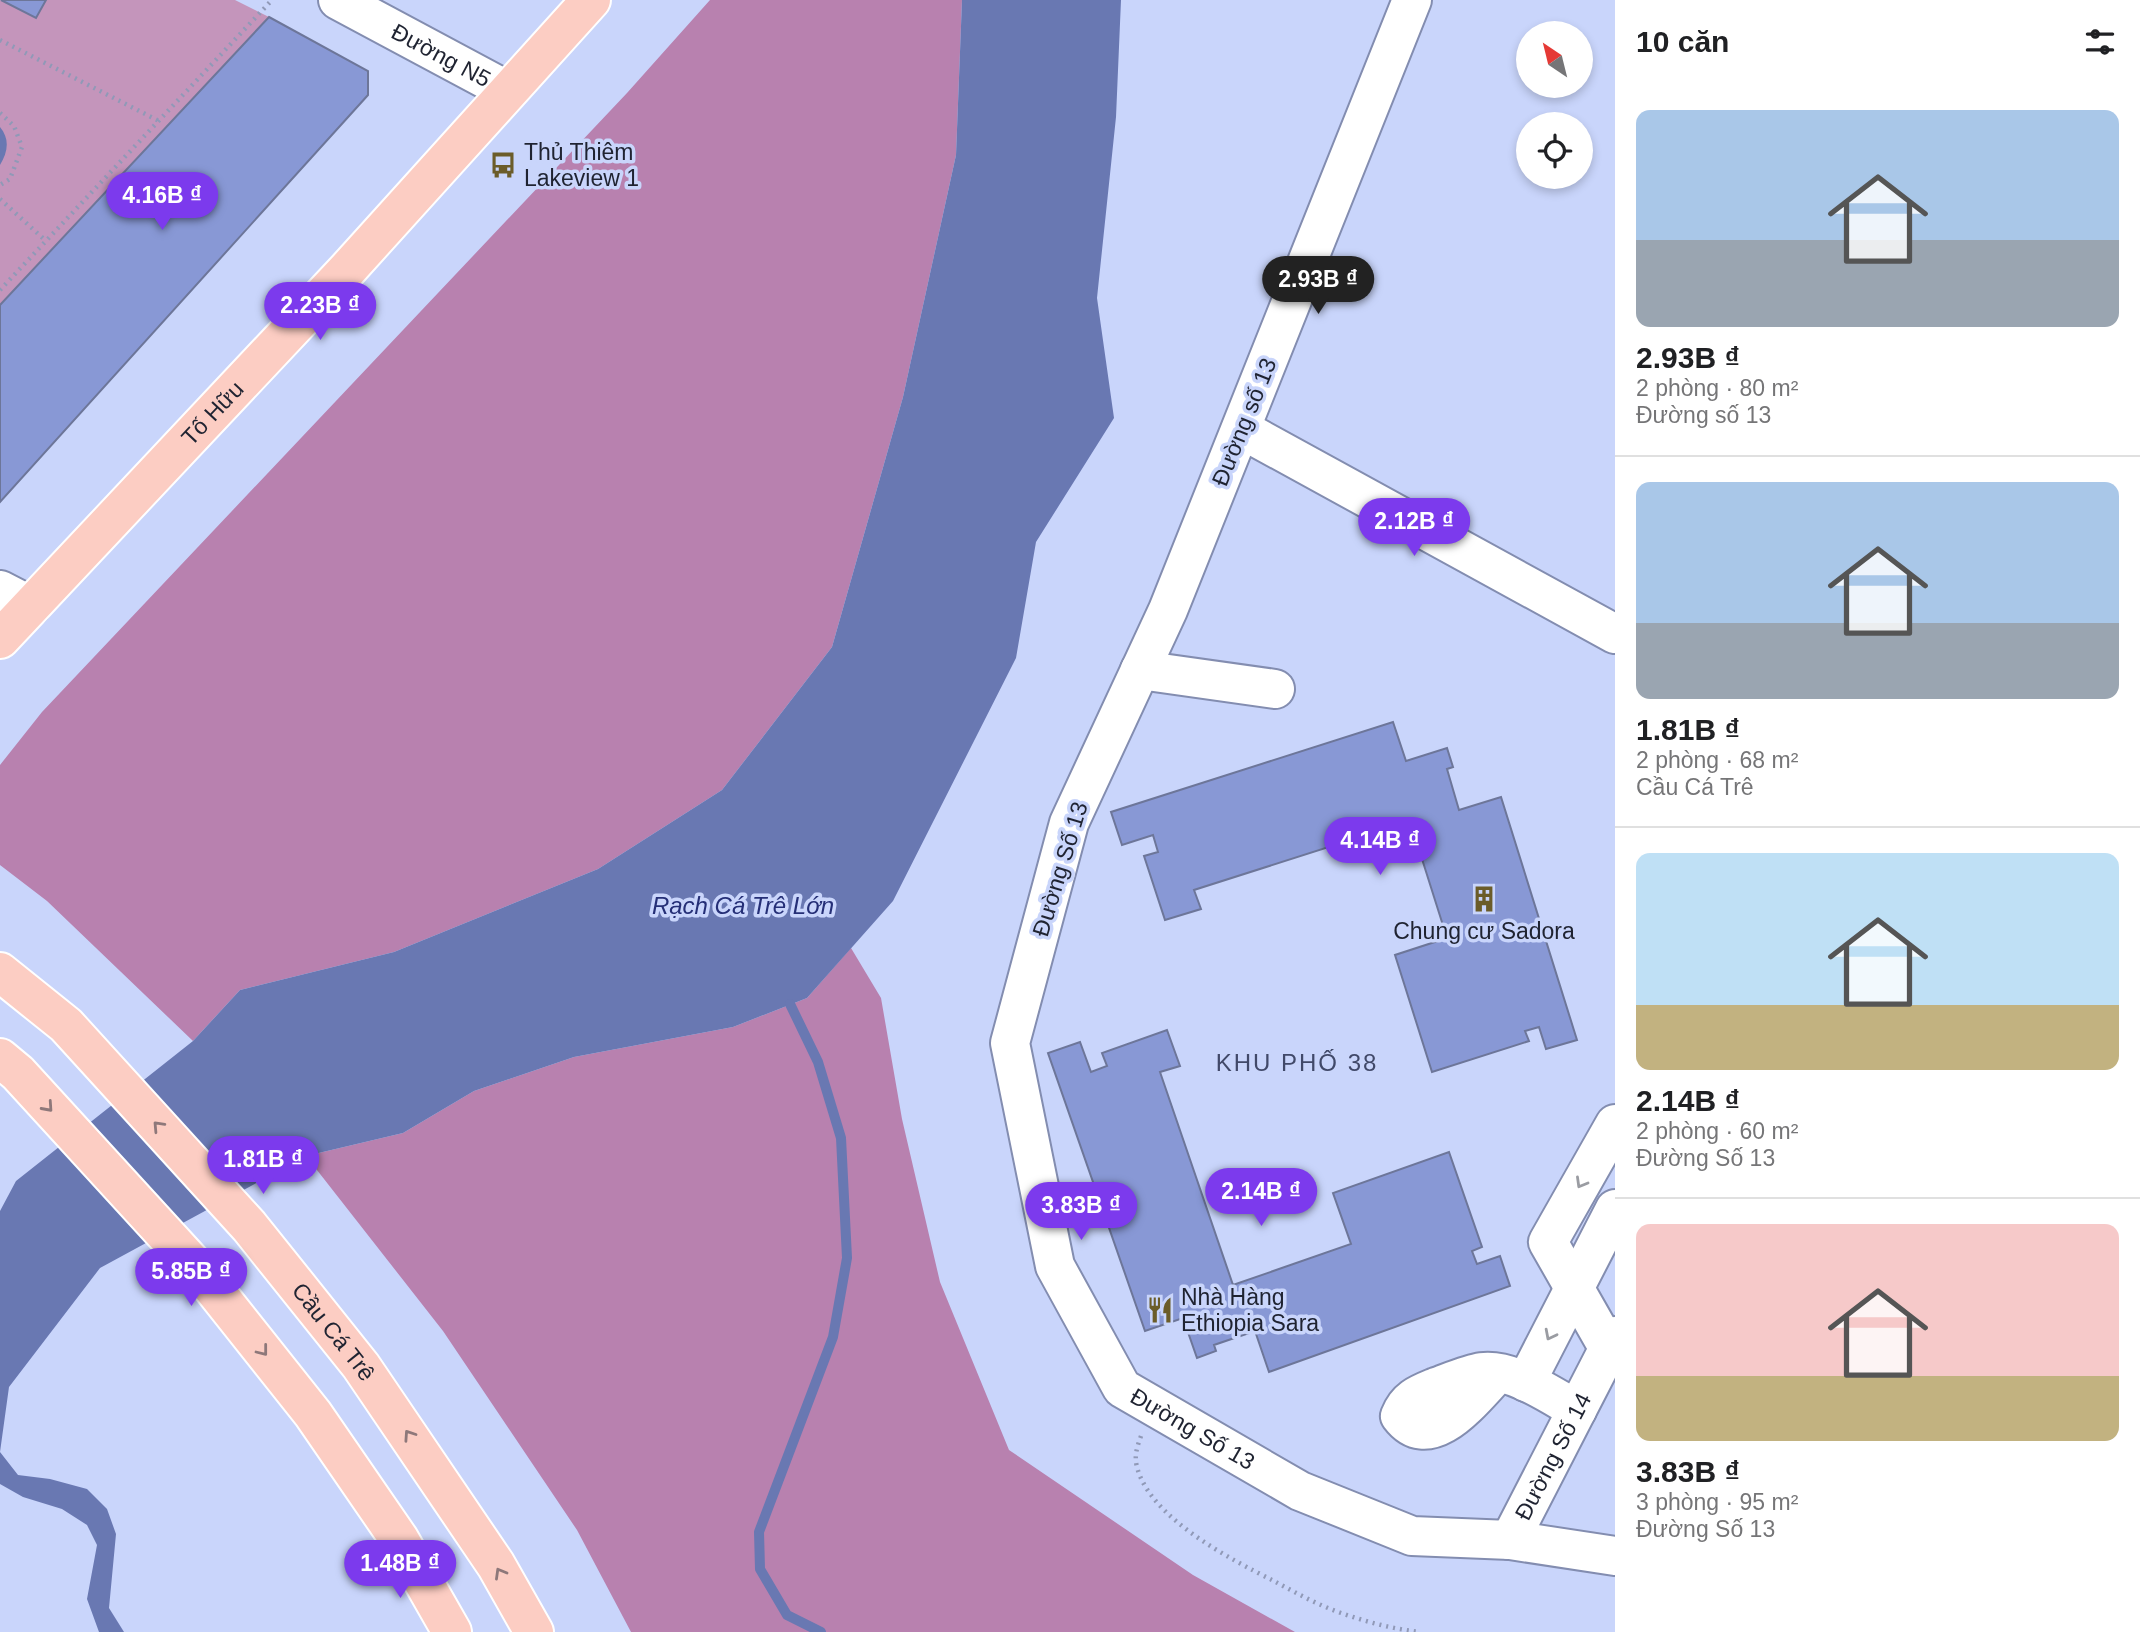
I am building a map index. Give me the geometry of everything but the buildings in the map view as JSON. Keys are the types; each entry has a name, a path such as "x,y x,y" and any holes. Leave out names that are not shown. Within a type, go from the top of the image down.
{"main road":[{"name":"Tố Hữu","path":"0,639 15,598 347,270 591,0"},
{"name":"Cầu Cá Trê","path":"0,971 66,1026 249,1226 361,1366 496,1565 534,1632"},
{"path":"0,1058 18,1073 201,1273 313,1414 399,1539 452,1632"}],"street":[{"name":"Đường N5","path":"338,0 508,91"},
{"name":"Đường số 13","path":"1168,610 1412,0"},
{"path":"1241,429 1615,634"},
{"name":"Đường Số 13","path":"1168,610 1069,823 1010,1043 1055,1266 1122,1388 1300,1491 1412,1536 1510,1540 1615,1556"},
{"path":"1140,670 1275,689"},
{"path":"1612,1342 1574,1289 1548,1242 1615,1124"},
{"path":"1577,1410 1512,1377 1574,1289 1615,1209"},
{"name":"Đường Số 14","path":"1510,1540 1612,1342"}],"path":[{"path":"0,290 272,0"},
{"path":"0,40 159,121"},
{"path":"0,113 14,126 22,147 10,179 0,185"},
{"path":"0,200 46,241"},
{"path":"1142,1434 1136,1451 1136,1464 1147,1489 1161,1506 1198,1537 1240,1564 1319,1605 1375,1624 1420,1632"}],"shaded area":[{"path":"0,0 36,18 46,0 235,0 269,17 0,305"},
{"path":"710,0 962,0 956,155 903,397 832,647 722,790 598,869 394,952 240,990 193,1041 47,901 0,865 0,765 42,712 627,93"},
{"path":"851,948 881,998 902,1119 940,1282 1009,1450 1193,1575 1295,1632 631,1632 577,1530 443,1331 306,1156 403,1133 474,1091 574,1057 733,1027 807,998"}],"water":[{"name":"Rạch Cá Trê Lớn","path":"962,0 1121,0 1116,117 1097,298 1114,418 1036,542 1016,658 893,901 807,998 733,1027 574,1057 474,1091 403,1133 306,1156 100,1268 9,1387 0,1452 0,1211 16,1181 193,1041 240,990 394,952 598,869 722,790 832,647 903,397 956,155"},
{"path":"0,127 7,146 0,165"},
{"path":"0,1452 18,1475 50,1479 87,1489 107,1509 116,1534 109,1608 124,1632 99,1632 87,1599 97,1545 87,1525 62,1509 23,1497 0,1484"}],"waterway":[{"path":"790,1004 818,1062 841,1138 847,1258 833,1337 759,1532 760,1569 787,1615 821,1632"}],"place":[{"name":"Thủ Thiêm Lakeview 1","path":"503,165"},
{"name":"Chung cư Sadora","path":"1484,899"},
{"name":"Nhà Hàng Ethiopia Sara","path":"1160,1310"}],"district":[{"name":"KHU PHỐ 38","path":"1297,1063"}]}
